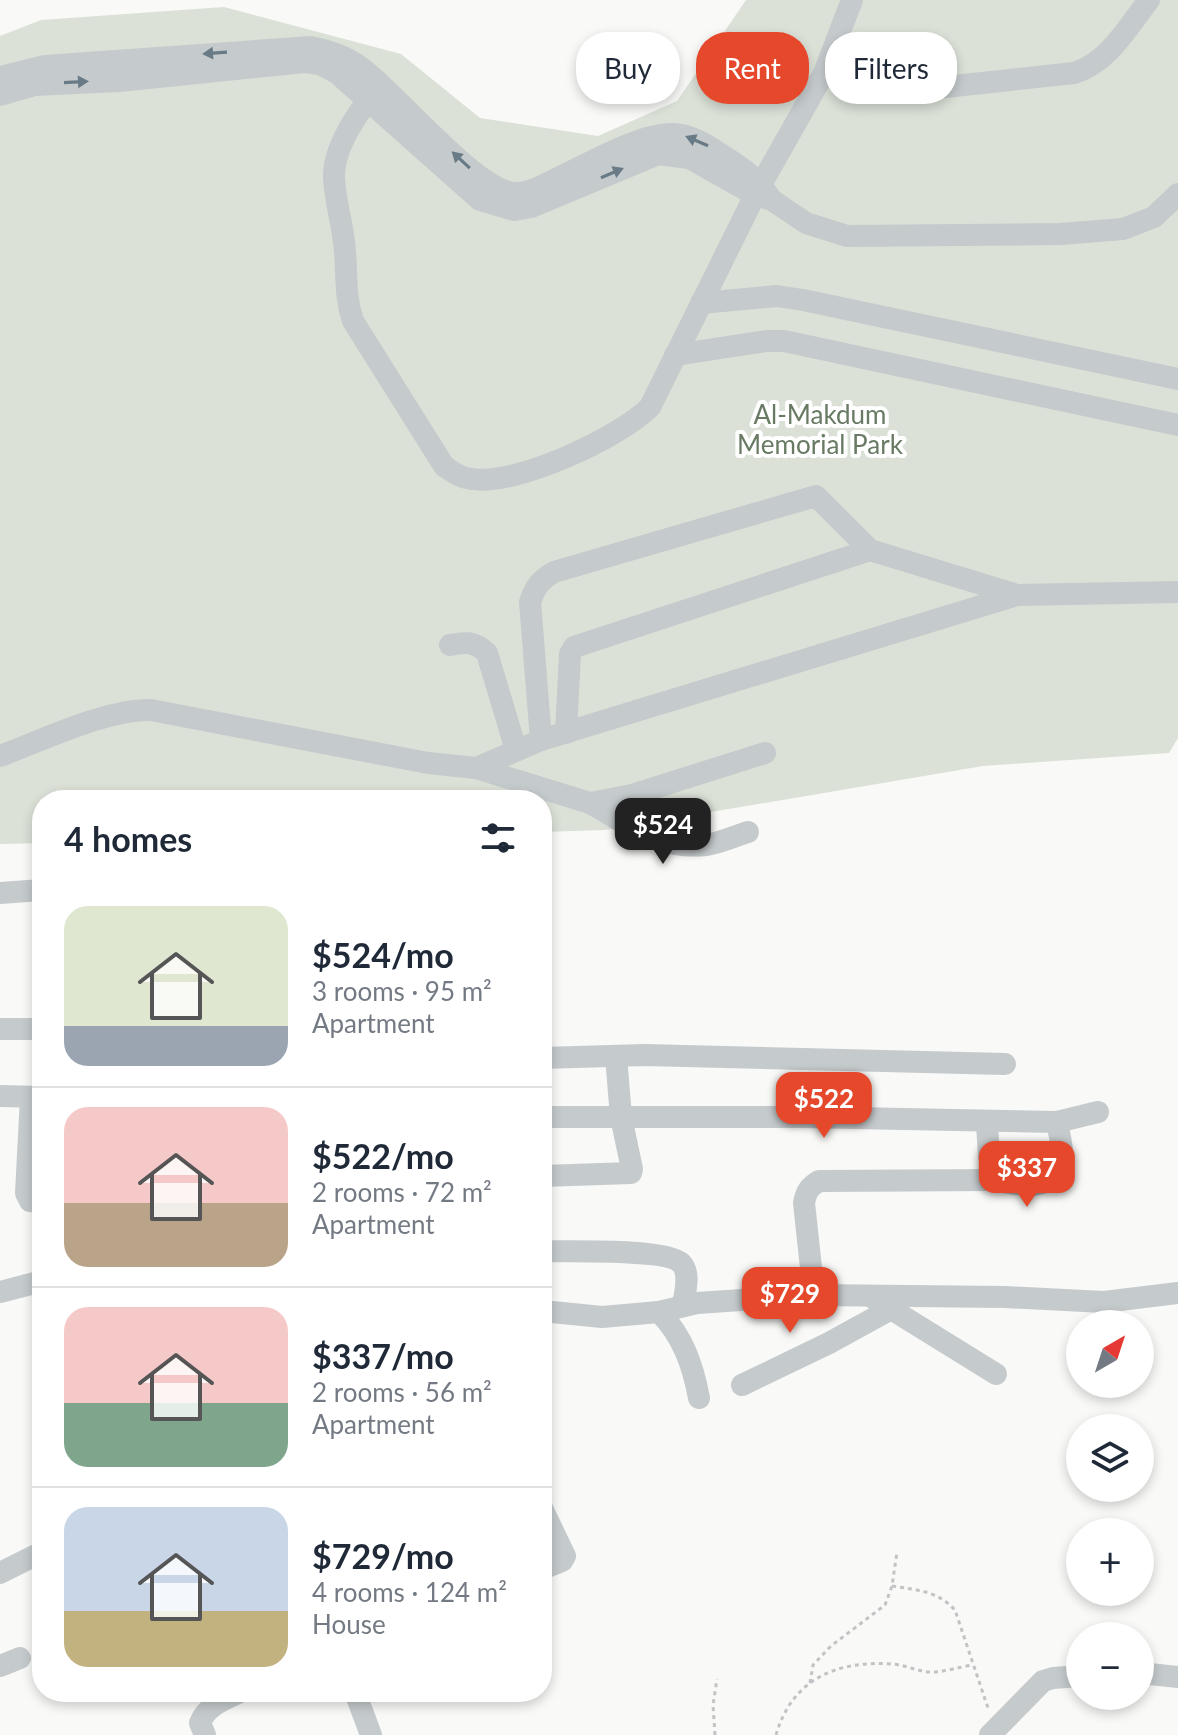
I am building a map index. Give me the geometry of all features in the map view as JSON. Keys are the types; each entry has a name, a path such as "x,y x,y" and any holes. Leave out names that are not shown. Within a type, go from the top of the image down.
{"street":[{"path":"374,92 338,154 334,175 345,250 347,304 353,321 444,466 460,477 475,480 533,471 640,417 650,407 701,303 763,193 824,73 852,0"},
{"path":"824,73 945,87 1074,73 1089,69 1098,62 1149,0"},
{"path":"0,95 35,85 118,70 311,47 333,51 357,64 374,92 501,191 518,194 638,141 657,135 677,134 702,142 763,193 806,223 847,236 1061,234 1123,229 1154,217 1178,194"},
{"path":"0,77 45,66 118,70"},
{"path":"701,303 777,296 803,300 1177,377"},
{"path":"675,355 784,341 1178,425"},
{"path":"541,740 530,602 542,579 554,572 816,496 870,550 1017,595"},
{"path":"534,655 571,650 870,550"},
{"path":"476,768 541,740 1017,595 1178,592"},
{"path":"450,645 469,642 487,653 516,750"},
{"path":"566,733 571,650"},
{"path":"0,756 114,715 151,710 428,763 476,768 548,790"},
{"path":"590,803 632,795 765,753"},
{"path":"552,791 590,803 651,839 673,845 708,845 748,832"},
{"path":"0,893 32,891"},
{"path":"0,1029 32,1029"},
{"path":"552,1058 616,1056 1005,1064"},
{"path":"552,1176 630,1174 632,1169 621,1117 616,1056"},
{"path":"0,1096 32,1097"},
{"path":"552,1117 803,1117 987,1123 1057,1122 1098,1112"},
{"path":"814,1295 804,1203 811,1186 819,1181 995,1180 1032,1187 1051,1178 1062,1160 1057,1122"},
{"path":"987,1123 989,1157 995,1180"},
{"path":"32,1141 26,1193 32,1201"},
{"path":"552,1251 642,1253 674,1258 682,1263 686,1272 683,1305"},
{"path":"0,1292 32,1284"},
{"path":"552,1312 602,1317 659,1312 683,1305 814,1295 1104,1302 1178,1293"},
{"path":"869,1295 996,1374"},
{"path":"742,1385 891,1309"},
{"path":"659,1312 681,1340 694,1370 699,1398"},
{"path":"552,1529 565,1556 562,1561 552,1565"},
{"path":"0,1573 32,1557"},
{"path":"1154,1674 1178,1677"},
{"path":"993,1732 1043,1681 1066,1677"},
{"path":"205,1735 200,1723 206,1712 218,1702"},
{"path":"359,1702 371,1735"}],"path":[{"path":"810,1683 813,1665 831,1646 885,1605 892,1586 897,1552"},
{"path":"892,1586 927,1591 945,1598 955,1610 993,1732"},
{"path":"776,1735 782,1716 793,1700 825,1672 859,1665 893,1664 930,1672 972,1665"},
{"path":"715,1735 713,1705 717,1679"}],"green space":[{"name":"Al-Makdum Memorial Park","path":"746,0 1178,0 1178,738 1169,753 983,766 605,830 552,832 552,790 32,790 32,843 0,844 0,36 41,20 224,7 401,54 480,118 598,136 670,104 680,104 680,97 696,73 696,104 809,104 809,32 724,32"}]}
